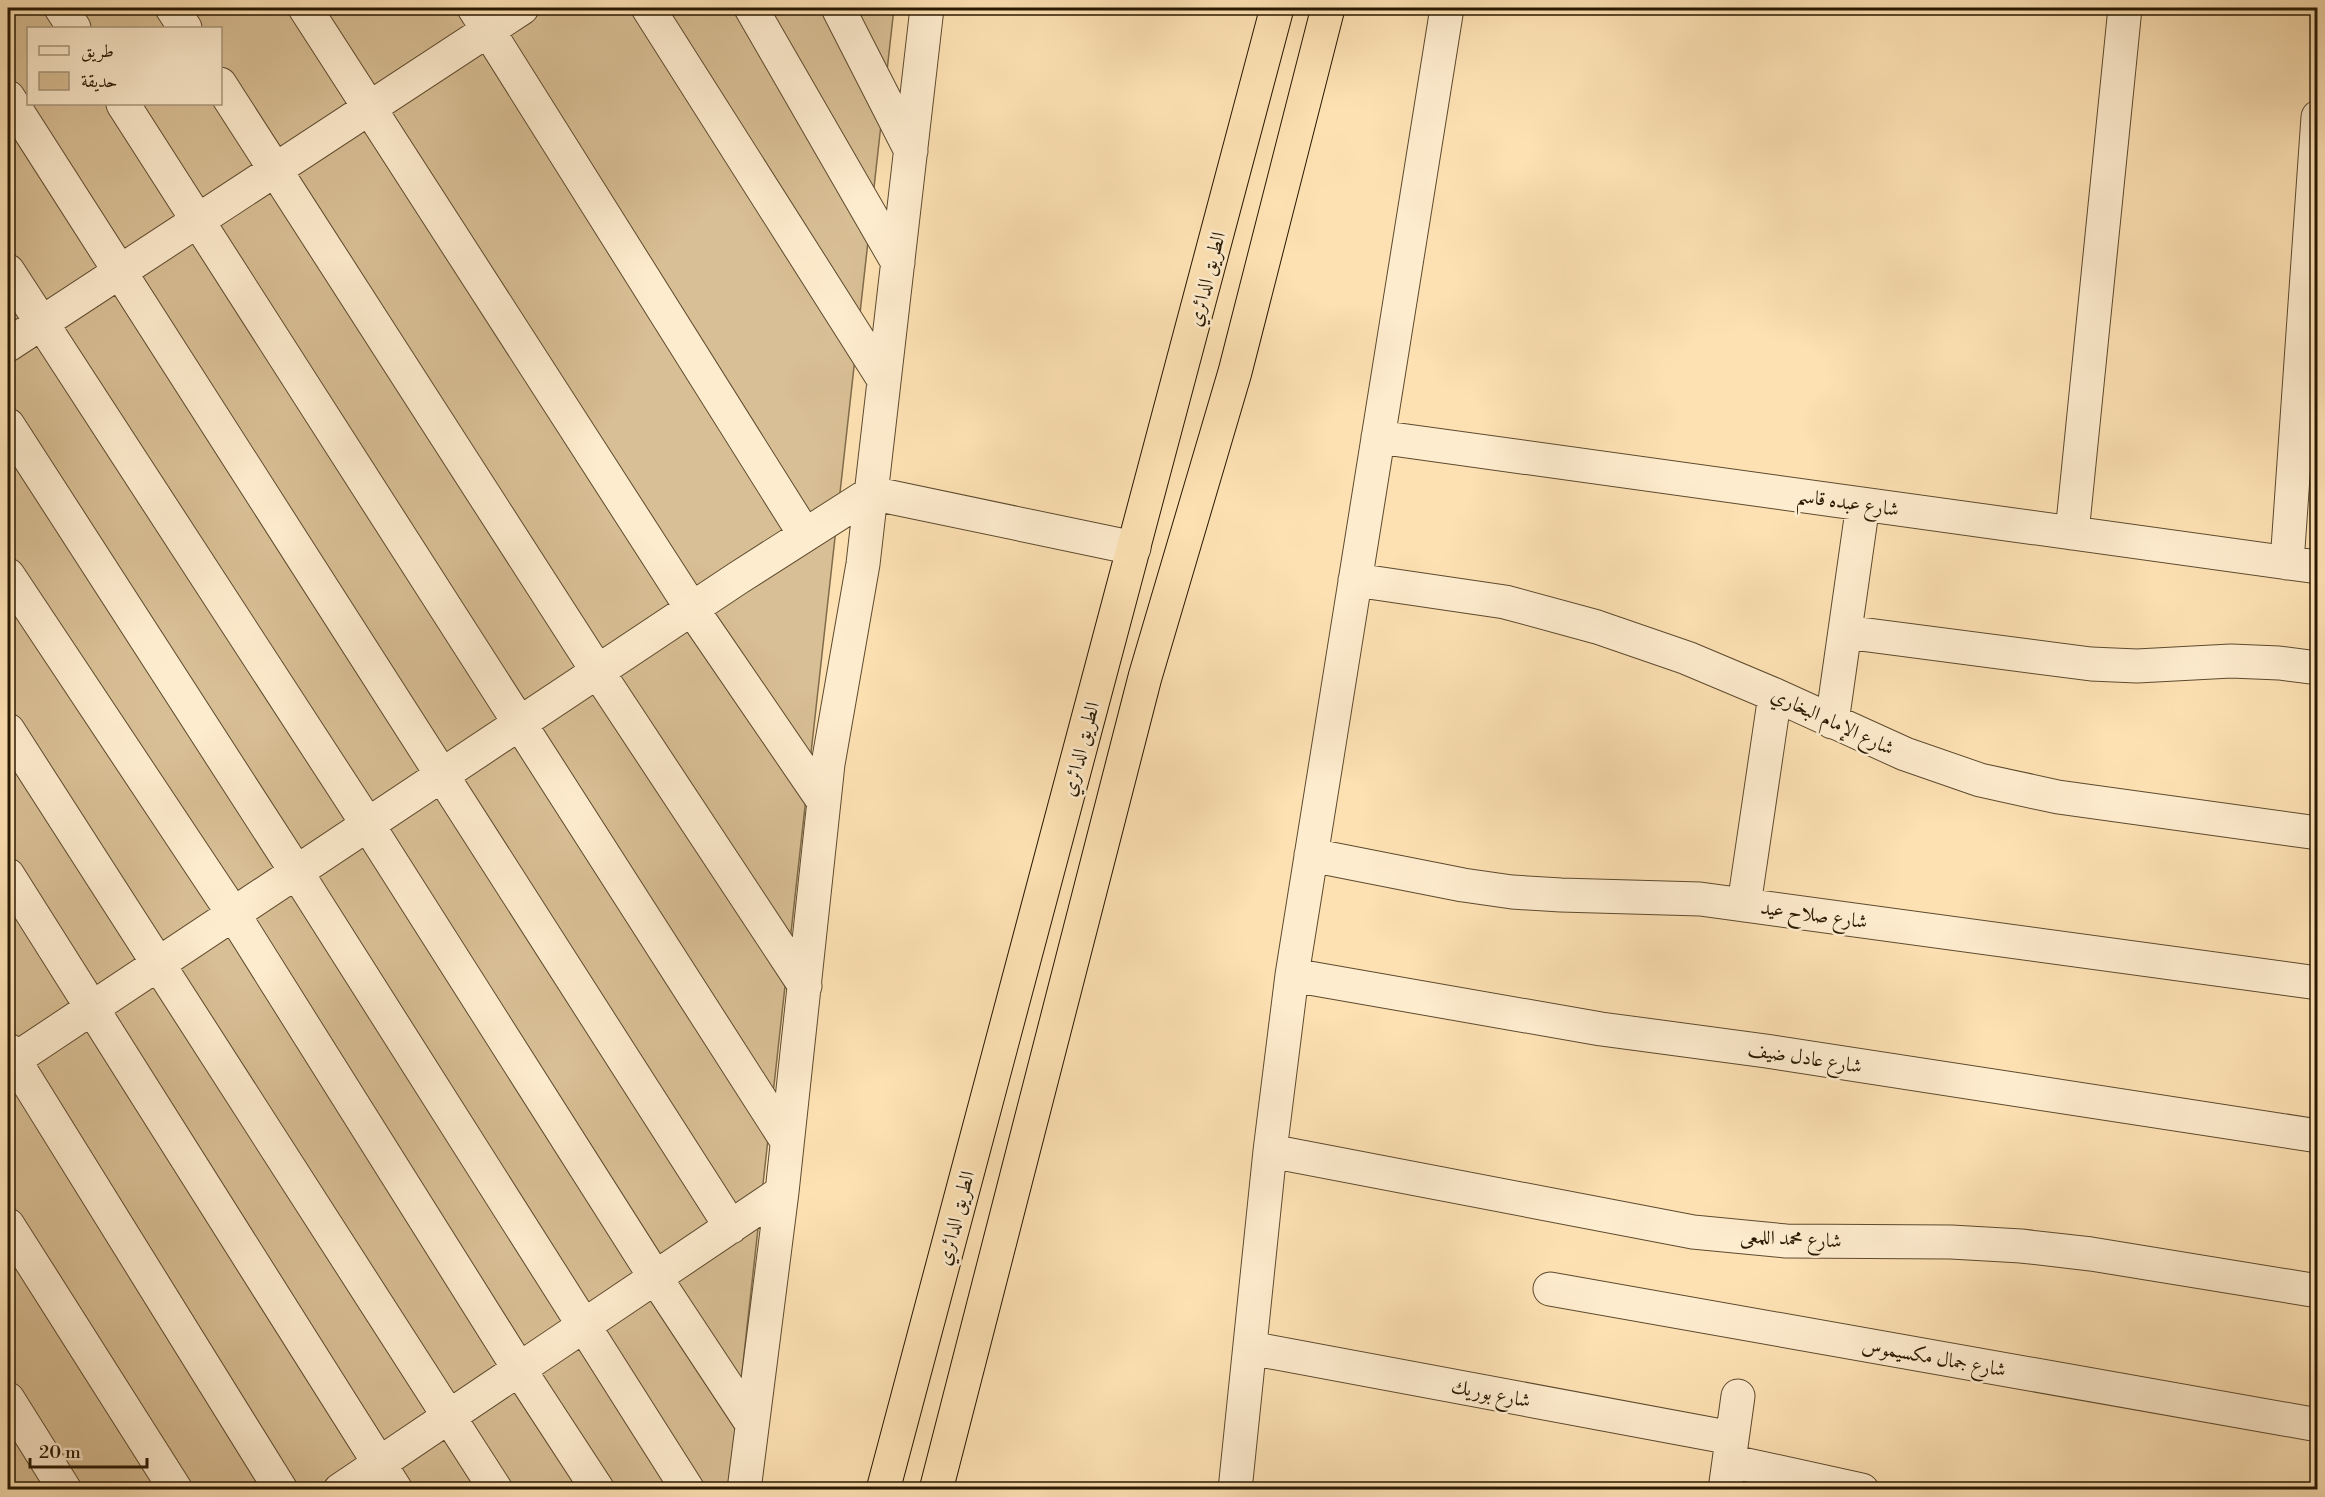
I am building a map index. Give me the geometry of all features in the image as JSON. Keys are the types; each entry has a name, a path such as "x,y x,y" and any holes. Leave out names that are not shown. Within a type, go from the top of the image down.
{"highway":[{"name":"الطريق الدائري","path":"883,1490 1277,8"},
{"path":"936,1490 1145,677 1235,372 1328,8"}],"street":[{"path":"61,8 73,27"},
{"path":"172,8 184,27"},
{"path":"305,8 692,609 824,802"},
{"path":"8,345 368,108 481,18 522,8"},
{"path":"648,8 884,380"},
{"path":"751,8 898,263"},
{"path":"838,8 910,151"},
{"path":"744,1490 782,1192 824,802 832,741 863,564 927,8"},
{"path":"1235,1490 1270,1151 1292,975 1447,8"},
{"path":"2072,533 2125,8"},
{"path":"481,18 805,535"},
{"path":"222,87 598,672 805,986"},
{"path":"8,97 731,1227"},
{"path":"124,105 787,1141"},
{"path":"2302,565 2318,117"},
{"path":"8,271 368,825 655,1277 752,1424"},
{"path":"8,425 297,873 688,1490"},
{"name":"شارع عبده قاسم","path":"1378,437 2302,565"},
{"path":"281,1490 10,1058 92,1008 234,915 692,609 871,493 1134,548"},
{"path":"1832,722 1863,504"},
{"path":"8,575 234,915 519,1369 598,1490"},
{"name":"شارع الإمام البخاري","path":"1356,580 1505,602 1597,627 1687,658 1905,754 1980,780 2058,797 2318,832"},
{"path":"1845,632 2091,664 2137,666 2231,661 2279,663 2318,668"},
{"path":"1744,904 1775,695"},
{"path":"8,730 496,1490"},
{"name":"شارع صلاح عيد","path":"1311,855 1464,885 1561,895 1666,897 1744,904 2318,983"},
{"path":"8,875 387,1476"},
{"name":"شارع عادل ضيف","path":"1292,975 1601,1029 1766,1051 2318,1136"},
{"name":"شارع محمد اللمعى","path":"1270,1151 1693,1232 1786,1241 1951,1242 2021,1246 2091,1254 2318,1291"},
{"path":"340,1490 387,1476 449,1416 782,1192"},
{"path":"8,1225 176,1490"},
{"name":"شارع جمال مكسيموس","path":"1550,1289 2318,1425"},
{"name":"شارع بوريك","path":"1250,1348 1729,1463 1862,1490"},
{"path":"1729,1463 1738,1396"},
{"path":"8,1399 65,1490"}],"green space":[{"path":"8,8 894,8 729,1489 8,1489"}]}
